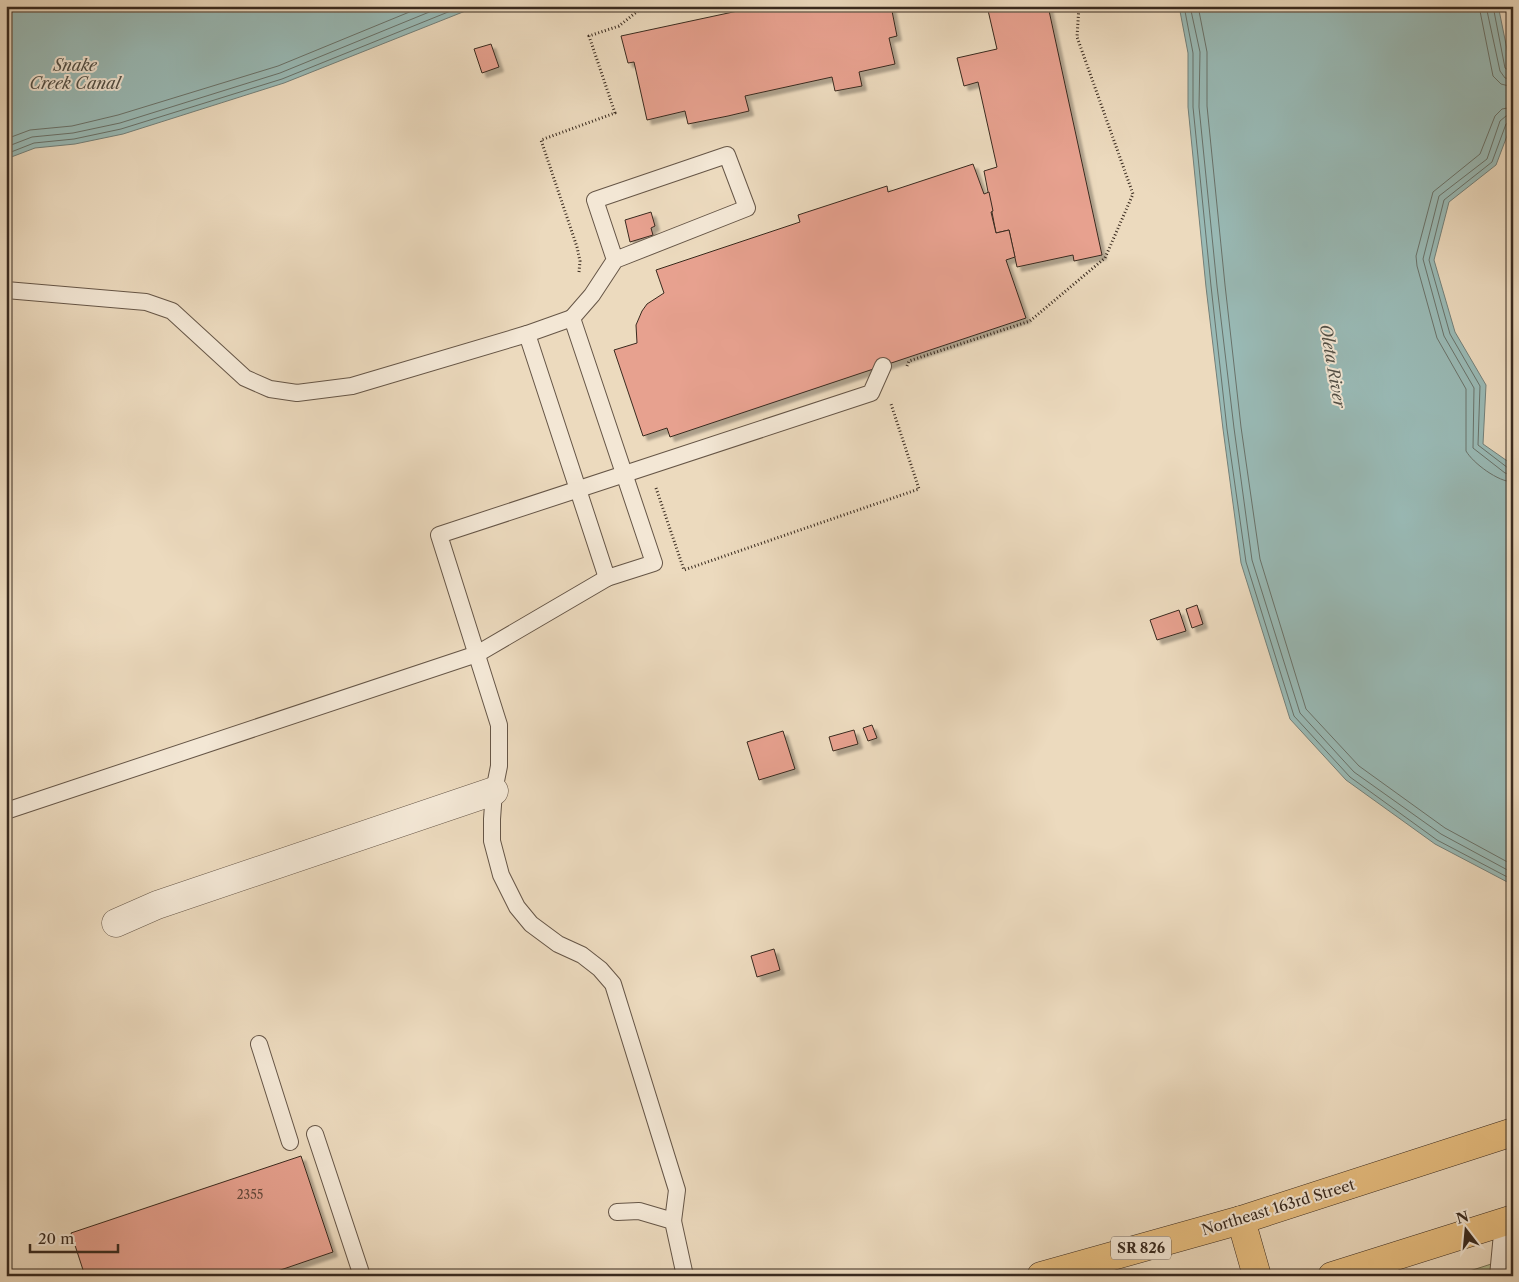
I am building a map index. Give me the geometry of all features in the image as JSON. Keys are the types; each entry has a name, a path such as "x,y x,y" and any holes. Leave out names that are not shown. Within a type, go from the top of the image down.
{"main road":[{"name":"Northeast 163rd Street","path":"1041,1276 1241,1220 1513,1132"},
{"path":"1241,1220 1257,1276"},
{"path":"1332,1276 1508,1221"}],"street":[{"path":"116,923 150,908 494,791"}],"lane":[{"path":"6,290 146,302 172,311 245,378 270,389 297,393 352,386 526,334 572,318 592,294 615,260 748,208 727,155 595,200 615,260"},
{"path":"6,811 477,654 607,578 654,563 572,318"},
{"path":"526,334 607,578"},
{"path":"686,1276 674,1221 677,1190 613,984 600,969 582,955 558,944 531,924 517,907 501,875 492,841 494,791 499,766 499,725 439,535 871,393 883,366"},
{"path":"258,1044 290,1142"},
{"path":"315,1134 362,1276"},
{"path":"617,1212 639,1211 674,1221"},
{"path":"1498,1276 1508,1221"}],"path":[{"path":"577,278 580,261 577,247 541,140 615,113 589,36 619,26 644,6"},
{"path":"905,370 909,361 1030,321 1104,258 1133,194 1077,37 1080,6"},
{"path":"655,483 684,570 919,489 891,404 895,396"}],"green space":[{"path":"1513,1257 1513,1276 1454,1276"}],"water":[{"name":"Snake Creek Canal","path":"6,6 478,6 284,83 123,134 75,144 35,148 6,159"},
{"name":"Oleta River","path":"1179,6 1497,6 1499,10 1513,79 1513,120 1496,165 1449,202 1434,260 1455,332 1486,385 1483,444 1513,465 1513,885 1435,844 1346,780 1290,719 1241,563 1206,287 1188,107 1188,53"}],"building":[{"path":"761,6 891,6 897,36 889,38 895,64 859,72 862,86 835,91 832,77 745,96 749,111 728,116 688,124 685,111 647,120 634,62 628,63 621,36"},
{"path":"987,6 1048,6 1102,255 1074,261 1073,255 1017,267 1009,230 996,233 984,171 997,167 978,82 964,86 957,58 997,49"},
{"path":"491,44 499,67 482,73 474,49"},
{"path":"973,164 984,194 989,192 996,233 1009,230 1015,257 1006,260 1026,318 670,437 667,428 643,436 614,350 637,343 636,325 642,311 647,304 664,293 656,270 800,222 798,215 887,186 888,192"},
{"path":"651,212 655,226 651,228 653,235 630,242 625,220"},
{"path":"1197,605 1203,624 1192,628 1186,609"},
{"path":"1179,610 1186,631 1157,640 1150,620"},
{"path":"872,725 877,738 868,741 863,728"},
{"path":"854,730 858,744 833,751 829,737"},
{"path":"783,731 795,769 759,780 747,742"},
{"path":"774,949 780,970 757,977 751,956"},
{"path":"301,1156 333,1252 263,1276 85,1276 71,1233"}]}
